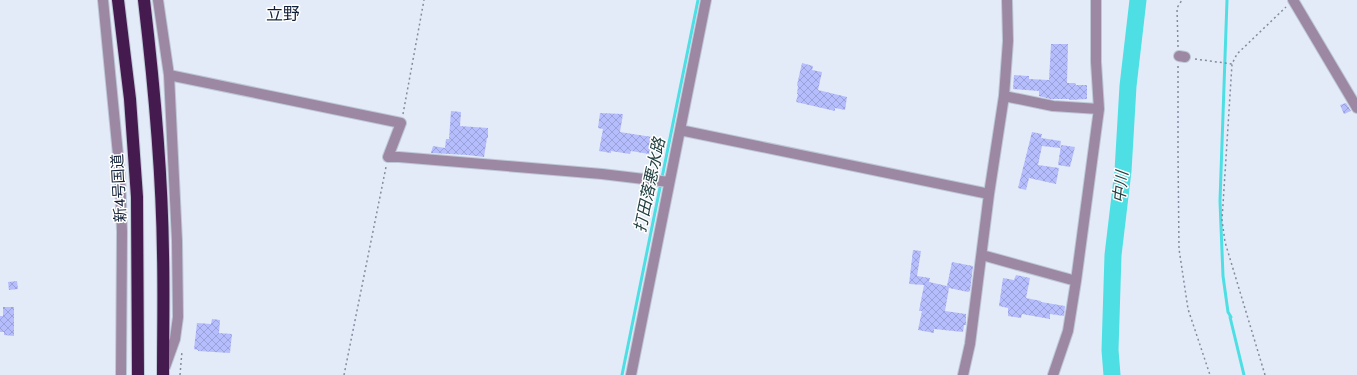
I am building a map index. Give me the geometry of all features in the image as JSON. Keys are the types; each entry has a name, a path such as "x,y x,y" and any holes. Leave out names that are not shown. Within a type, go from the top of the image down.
{"highway":[{"name":"新4号国道","path":"118,0 130,99 137,198 138,375"},
{"path":"144,0 158,146 163,252 163,373"}],"street":[{"path":"103,0 120,175 122,232 121,375"},
{"path":"158,0 169,75 177,241 178,317 175,339 163,373"},
{"path":"631,375 706,0"},
{"path":"963,375 970,344 989,194 1004,96 1008,41 1007,0"},
{"path":"1053,375 1068,331 1099,109 1096,62 1096,0"},
{"path":"1293,0 1357,108"},
{"path":"169,75 401,123 388,157 407,157 588,173 669,182"},
{"path":"1004,96 1053,106 1099,109"},
{"path":"680,130 989,194"},
{"path":"982,255 1076,281"}],"path":[{"path":"401,123 424,0"},
{"path":"1182,0 1177,8 1182,57 1178,154 1179,249 1188,310 1210,375"},
{"path":"1265,375 1226,242 1222,220 1232,64 1237,54 1293,0"},
{"path":"1182,57 1232,64"},
{"path":"344,375 388,157"}],"building":[{"path":"1051,44 1068,44 1067,83 1087,85 1087,99 1050,99 1039,96 1039,91 1013,89 1014,75 1029,76 1029,79 1049,80"},
{"path":"802,63 813,66 812,70 822,72 818,90 847,97 845,110 835,108 835,111 796,102 798,94 797,85"},
{"path":"1346,103 1351,111 1344,114 1340,105"},
{"path":"451,111 461,112 460,126 488,128 488,138 484,157 431,153 433,146 445,148 446,139 449,139"},
{"path":"600,113 623,114 620,132 652,137 649,154 631,151 630,154 599,151 603,129 598,128"},
{"path":"1032,132 1042,134 1041,138 1061,141 1060,148 1042,146 1038,165 1059,168 1056,184 1029,178 1026,190 1018,188"},
{"path":"1061,145 1075,147 1070,167 1058,165"},
{"path":"913,250 921,251 917,276 930,278 929,282 947,286 952,262 973,266 970,291 968,292 949,288 945,311 966,314 966,325 964,325 963,332 934,329 934,333 918,330 922,311 919,311 924,285 909,284"},
{"path":"1016,275 1030,278 1026,298 1065,306 1064,316 1050,314 1050,319 1022,314 1021,318 1008,316 1008,308 999,306 1003,278 1014,280"},
{"path":"17,281 18,289 9,290 8,282"},
{"path":"3,307 14,307 14,336 4,335 4,332 0,332 0,316 3,316"},
{"path":"212,319 220,320 219,333 232,334 230,353 198,351 194,349 197,323 211,324"}],"waterway":[{"name":"打田落悪水路","path":"622,375 698,0"},
{"name":"中川","path":"1112,375 1110,350 1113,255 1123,171 1128,86 1138,0"},
{"path":"1227,0 1220,201 1223,276 1228,312 1231,317 1244,375"}],"district":[{"name":"立野","path":"283,14"}]}
